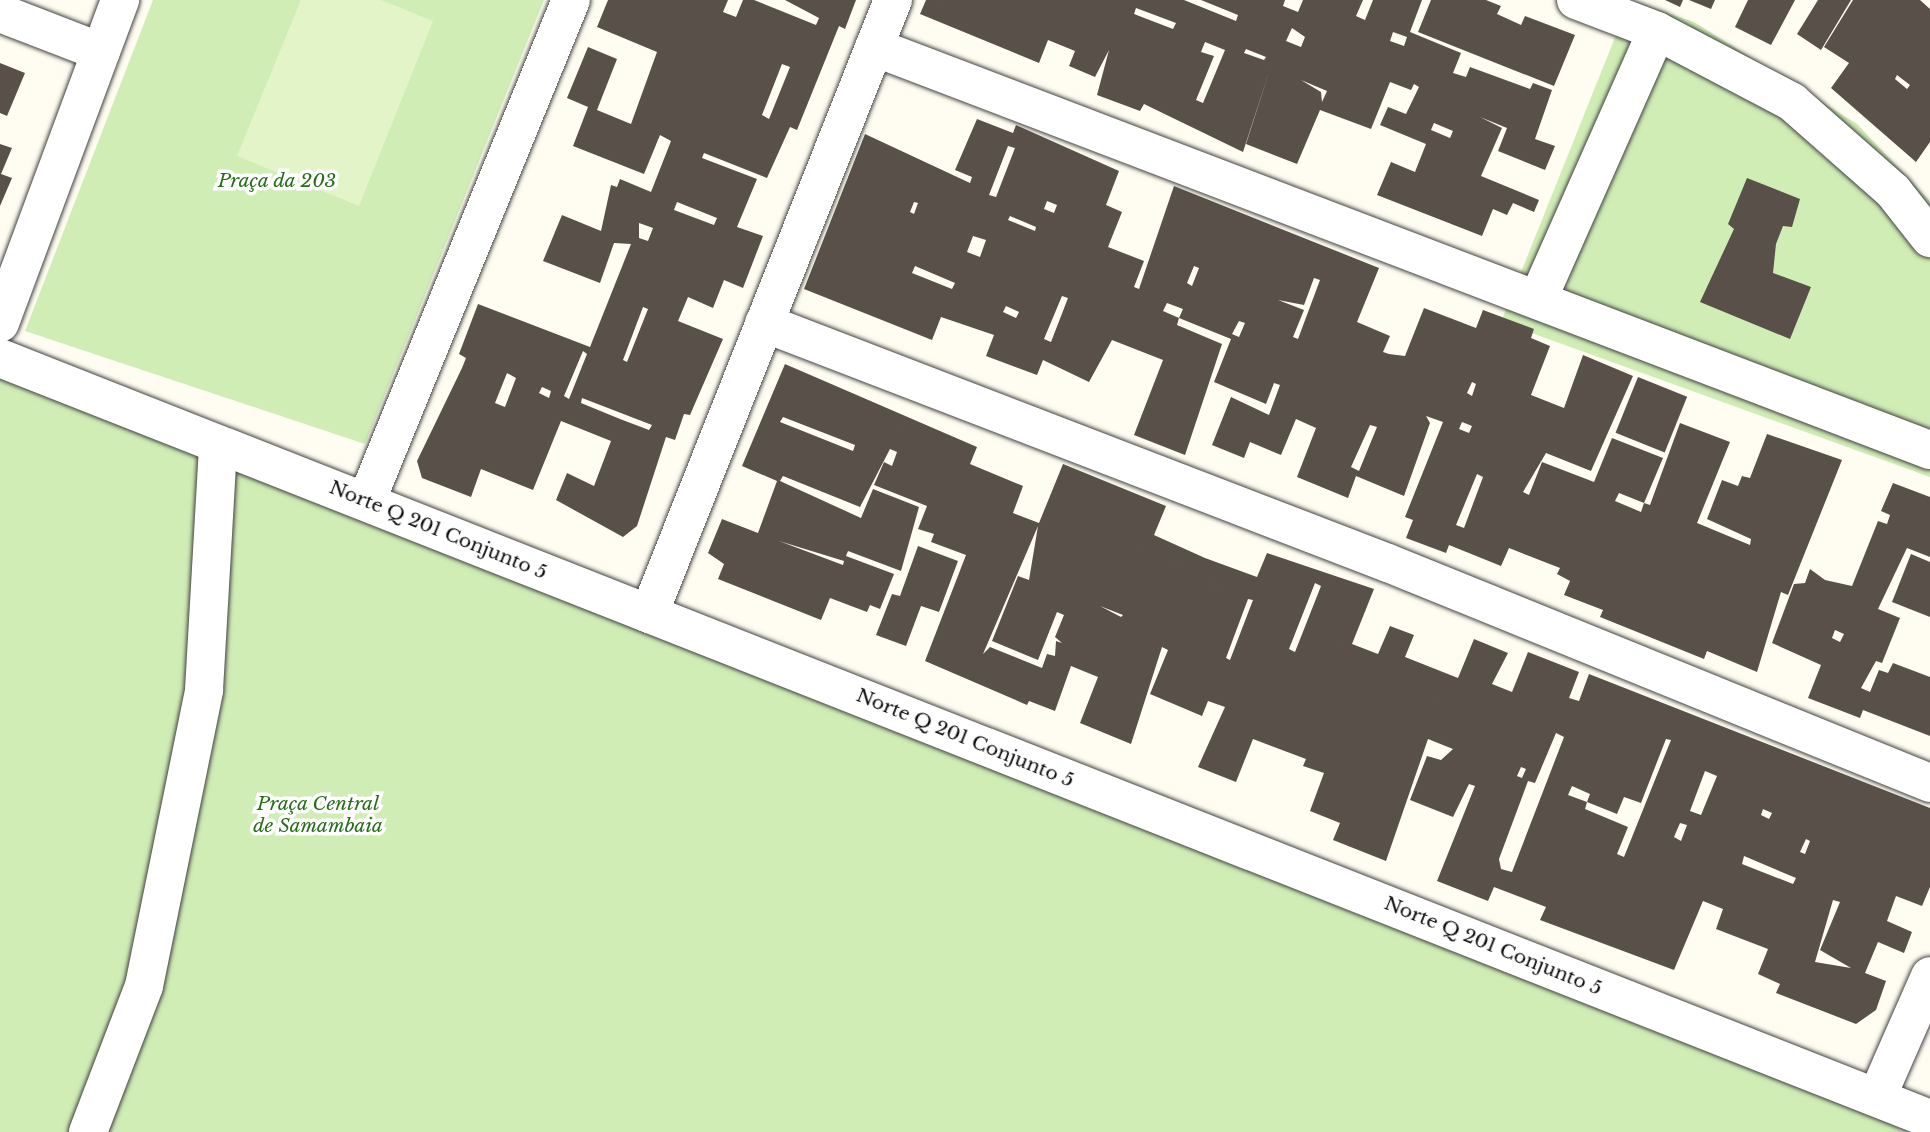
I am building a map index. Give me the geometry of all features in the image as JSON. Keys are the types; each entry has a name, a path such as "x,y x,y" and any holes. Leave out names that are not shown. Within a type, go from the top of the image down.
{"street":[{"path":"0,323 120,0"},
{"path":"366,502 571,0"},
{"path":"649,614 893,0"},
{"path":"1576,0 1657,31 1791,102 1893,191 1930,238"},
{"path":"0,13 101,52"},
{"path":"1538,299 1657,31"},
{"path":"874,47 1930,450"},
{"path":"764,323 1401,568 1930,783"},
{"name":"Norte Q 201 Conjunto 5","path":"0,358 1930,1119"},
{"path":"88,1132 144,986 204,690 218,444"},
{"path":"1877,1097 1930,976"}],"green space":[{"name":"Praça da 203","path":"153,0 544,0 365,444 25,331"},
{"path":"301,0 381,0 433,21 359,206 237,156"},
{"path":"1630,0 1694,22 1857,124 1930,201 1930,477 1501,322"},
{"name":"Praça Central de Samambaia","path":"0,345 1930,1132 0,1132"}],"building":[{"path":"608,0 728,0 723,12 736,17 743,0 754,0 816,25 819,18 785,0 856,0 845,29 839,26 797,130 790,127 767,178 704,153 702,158 757,179 737,227 763,236 743,288 724,280 713,308 688,297 678,321 723,339 690,415 684,414 675,440 666,437 637,526 623,537 556,500 567,473 594,486 611,441 561,421 533,490 481,469 471,497 422,478 417,461 466,358 459,354 478,304 590,347 631,244 614,243 600,283 543,261 562,215 601,231 611,185 617,187 620,179 651,192 671,141 660,135 644,174 573,146 588,107 567,98 588,47 617,59 597,110 631,124 657,52 597,27","holes":["782,64 790,67 769,119 762,115","677,202 717,218 714,225 674,210","639,223 653,228 648,241 639,238","643,307 648,309 627,362 623,360","583,351 587,354 569,399 564,396","507,373 516,378 505,407 495,403","542,387 551,391 549,398 539,393","582,398 652,425 649,430 581,403"]},
{"path":"926,0 1184,0 1236,21 1238,15 1201,0 1285,0 1283,6 1298,12 1303,0 1363,0 1356,16 1365,20 1373,0 1422,0 1410,32 1461,53 1453,73 1466,77 1470,67 1530,89 1533,83 1552,90 1535,139 1555,146 1545,170 1498,151 1507,128 1480,117 1502,128 1481,176 1539,200 1534,212 1513,203 1507,215 1493,209 1482,236 1377,195 1391,162 1415,172 1426,144 1380,125 1388,107 1406,114 1419,87 1414,84 1411,90 1390,82 1371,129 1320,110 1297,164 1246,144 1271,66 1243,152 1144,104 1140,111 1097,95 1109,50 1095,77 1069,66 1075,51 1048,40 1039,63 920,14","holes":["1136,8 1176,23 1173,29 1134,14","1292,28 1305,37 1301,47 1286,41","1393,32 1407,37 1404,46 1390,41","1205,42 1225,50 1203,103 1196,100 1214,56 1201,52","1246,49 1266,57 1264,60 1244,53","1301,80 1327,91 1322,102 1321,92","1434,123 1453,131 1450,138 1431,130"]},
{"path":"1431,0 1486,0 1501,6 1497,14 1521,25 1525,16 1575,35 1554,86 1418,32"},
{"path":"1665,0 1683,0 1680,7"},
{"path":"1689,0 1715,0 1711,9"},
{"path":"1748,0 1795,0 1771,45 1735,27"},
{"path":"1818,0 1851,0 1821,50 1797,34"},
{"path":"1853,0 1920,0 1930,9 1930,142 1916,162 1831,88 1849,63 1824,47","holes":["1897,75 1910,85 1907,89 1895,79"]},
{"path":"0,63 25,73 7,116 0,113"},
{"path":"977,119 1013,133 1016,125 1119,171 1106,205 1122,212 1108,247 1144,261 1134,287 1139,289 1174,186 1379,268 1357,322 1390,336 1383,352 1405,356 1424,308 1476,328 1483,310 1534,329 1531,338 1550,346 1531,395 1564,408 1583,355 1633,376 1591,471 1546,453 1523,492 1529,495 1542,462 1594,482 1612,438 1663,458 1644,503 1650,505 1680,423 1730,442 1697,523 1750,545 1751,539 1707,519 1722,480 1738,486 1742,476 1750,478 1767,434 1842,460 1788,595 1781,592 1757,672 1707,651 1704,659 1600,617 1603,610 1564,595 1570,581 1557,574 1560,568 1509,548 1501,566 1449,545 1446,553 1406,538 1413,520 1405,517 1443,422 1426,416 1430,423 1404,496 1356,476 1348,498 1297,477 1316,428 1296,419 1281,455 1250,442 1244,458 1212,445 1231,397 1269,415 1280,385 1274,383 1266,404 1214,382 1231,339 1179,318 1177,325 1222,344 1185,455 1134,435 1163,360 1112,340 1089,382 1043,360 1037,375 986,356 994,335 941,317 932,340 804,289 865,134 970,183 972,177 955,170","holes":["1008,146 1015,148 996,197 989,195","1047,201 1057,205 1054,213 1044,209","914,202 918,203 914,214 910,212","1010,216 1036,227 1035,231 1008,220","973,236 986,240 980,257 967,252","915,266 955,283 952,289 912,273","1194,266 1199,268 1192,286 1187,283","1314,278 1320,280 1298,339 1293,337 1304,310 1278,300 1304,305","1062,296 1068,298 1051,342 1044,339","1167,303 1183,309 1179,318 1163,311","1006,306 1019,312 1016,318 1003,312","1239,321 1245,323 1239,337 1232,334","1472,382 1476,384 1472,396 1467,393","1462,422 1472,426 1469,433 1459,429","1370,425 1377,427 1359,471 1351,467","1477,474 1483,477 1464,528 1456,525","1619,493 1644,503 1641,512 1615,501"]},
{"path":"0,144 12,148 1,174 12,178 0,206"},
{"path":"1747,178 1800,199 1792,227 1783,226 1776,244 1773,273 1811,287 1790,339 1700,302 1734,229 1728,224"},
{"path":"785,364 977,447 970,464 1023,486 1013,513 1039,523 1063,464 1166,506 1154,535 1205,558 1257,577 1267,553 1374,589 1352,644 1378,654 1390,626 1414,635 1405,657 1458,678 1474,639 1508,653 1492,684 1512,692 1528,652 1579,672 1569,698 1579,701 1589,674 1930,808 1930,887 1922,906 1896,896 1887,921 1912,932 1904,953 1878,942 1865,973 1886,981 1876,1010 1856,1024 1776,993 1780,984 1758,974 1768,949 1716,929 1723,909 1703,901 1674,970 1540,920 1546,907 1494,887 1488,901 1437,881 1475,786 1469,784 1453,817 1410,800 1427,756 1441,760 1453,749 1428,739 1386,861 1333,840 1340,823 1310,811 1324,773 1303,766 1306,759 1253,739 1236,782 1198,767 1225,707 1208,701 1202,716 1150,694 1168,650 1162,647 1131,744 1080,723 1098,677 1071,666 1055,711 1029,701 1027,705 925,661 966,555 931,542 934,534 918,529 927,506 874,485 884,462 892,466 897,452 890,449 860,507 783,476 780,481 861,518 873,489 919,507 901,571 848,551 846,556 894,574 880,609 870,605 867,612 830,598 821,620 718,579 724,564 708,553 722,519 758,533 777,481 742,466","holes":["783,417 855,445 853,451 780,422","1038,526 1029,580 1018,576 992,641 1038,660 1057,612 1064,615 1055,637 1062,643 1056,641 1055,656 1047,654 1042,668 990,647 983,654","779,541 844,561 843,565","1315,583 1321,586 1295,652 1289,649","1248,599 1253,600 1230,660 1226,658","1100,606 1123,615 1121,617","1556,733 1564,737 1512,872 1501,869 1499,859 1528,781 1535,783","1666,739 1671,740 1624,857 1617,854 1628,827 1585,809 1587,802 1617,814 1624,797 1641,803","1521,767 1526,769 1522,778 1517,776","1705,771 1717,776 1701,815 1690,811","1572,786 1590,794 1587,802 1568,795","1763,809 1772,813 1769,819 1761,815","1680,823 1687,825 1681,841 1674,837","1806,839 1810,841 1805,854 1800,852","1744,856 1796,878 1793,884 1742,864","1833,900 1840,902 1820,950 1851,968 1815,962"]},
{"path":"1638,377 1687,397 1665,452 1616,433"},
{"path":"1893,483 1930,497 1930,557 1907,548 1878,609 1900,618 1882,663 1876,661 1861,688 1870,692 1879,670 1888,673 1893,663 1930,677 1930,736 1863,710 1860,718 1808,698 1821,665 1772,643 1794,584 1805,583 1810,569 1825,580 1852,586 1878,521 1887,524 1890,515 1881,511","holes":["1835,630 1844,634 1840,642 1832,638"]},
{"path":"918,546 958,561 939,612 921,606 906,646 876,635 892,594 900,596"},
{"path":"1911,554 1930,562 1930,617 1892,602"}]}
